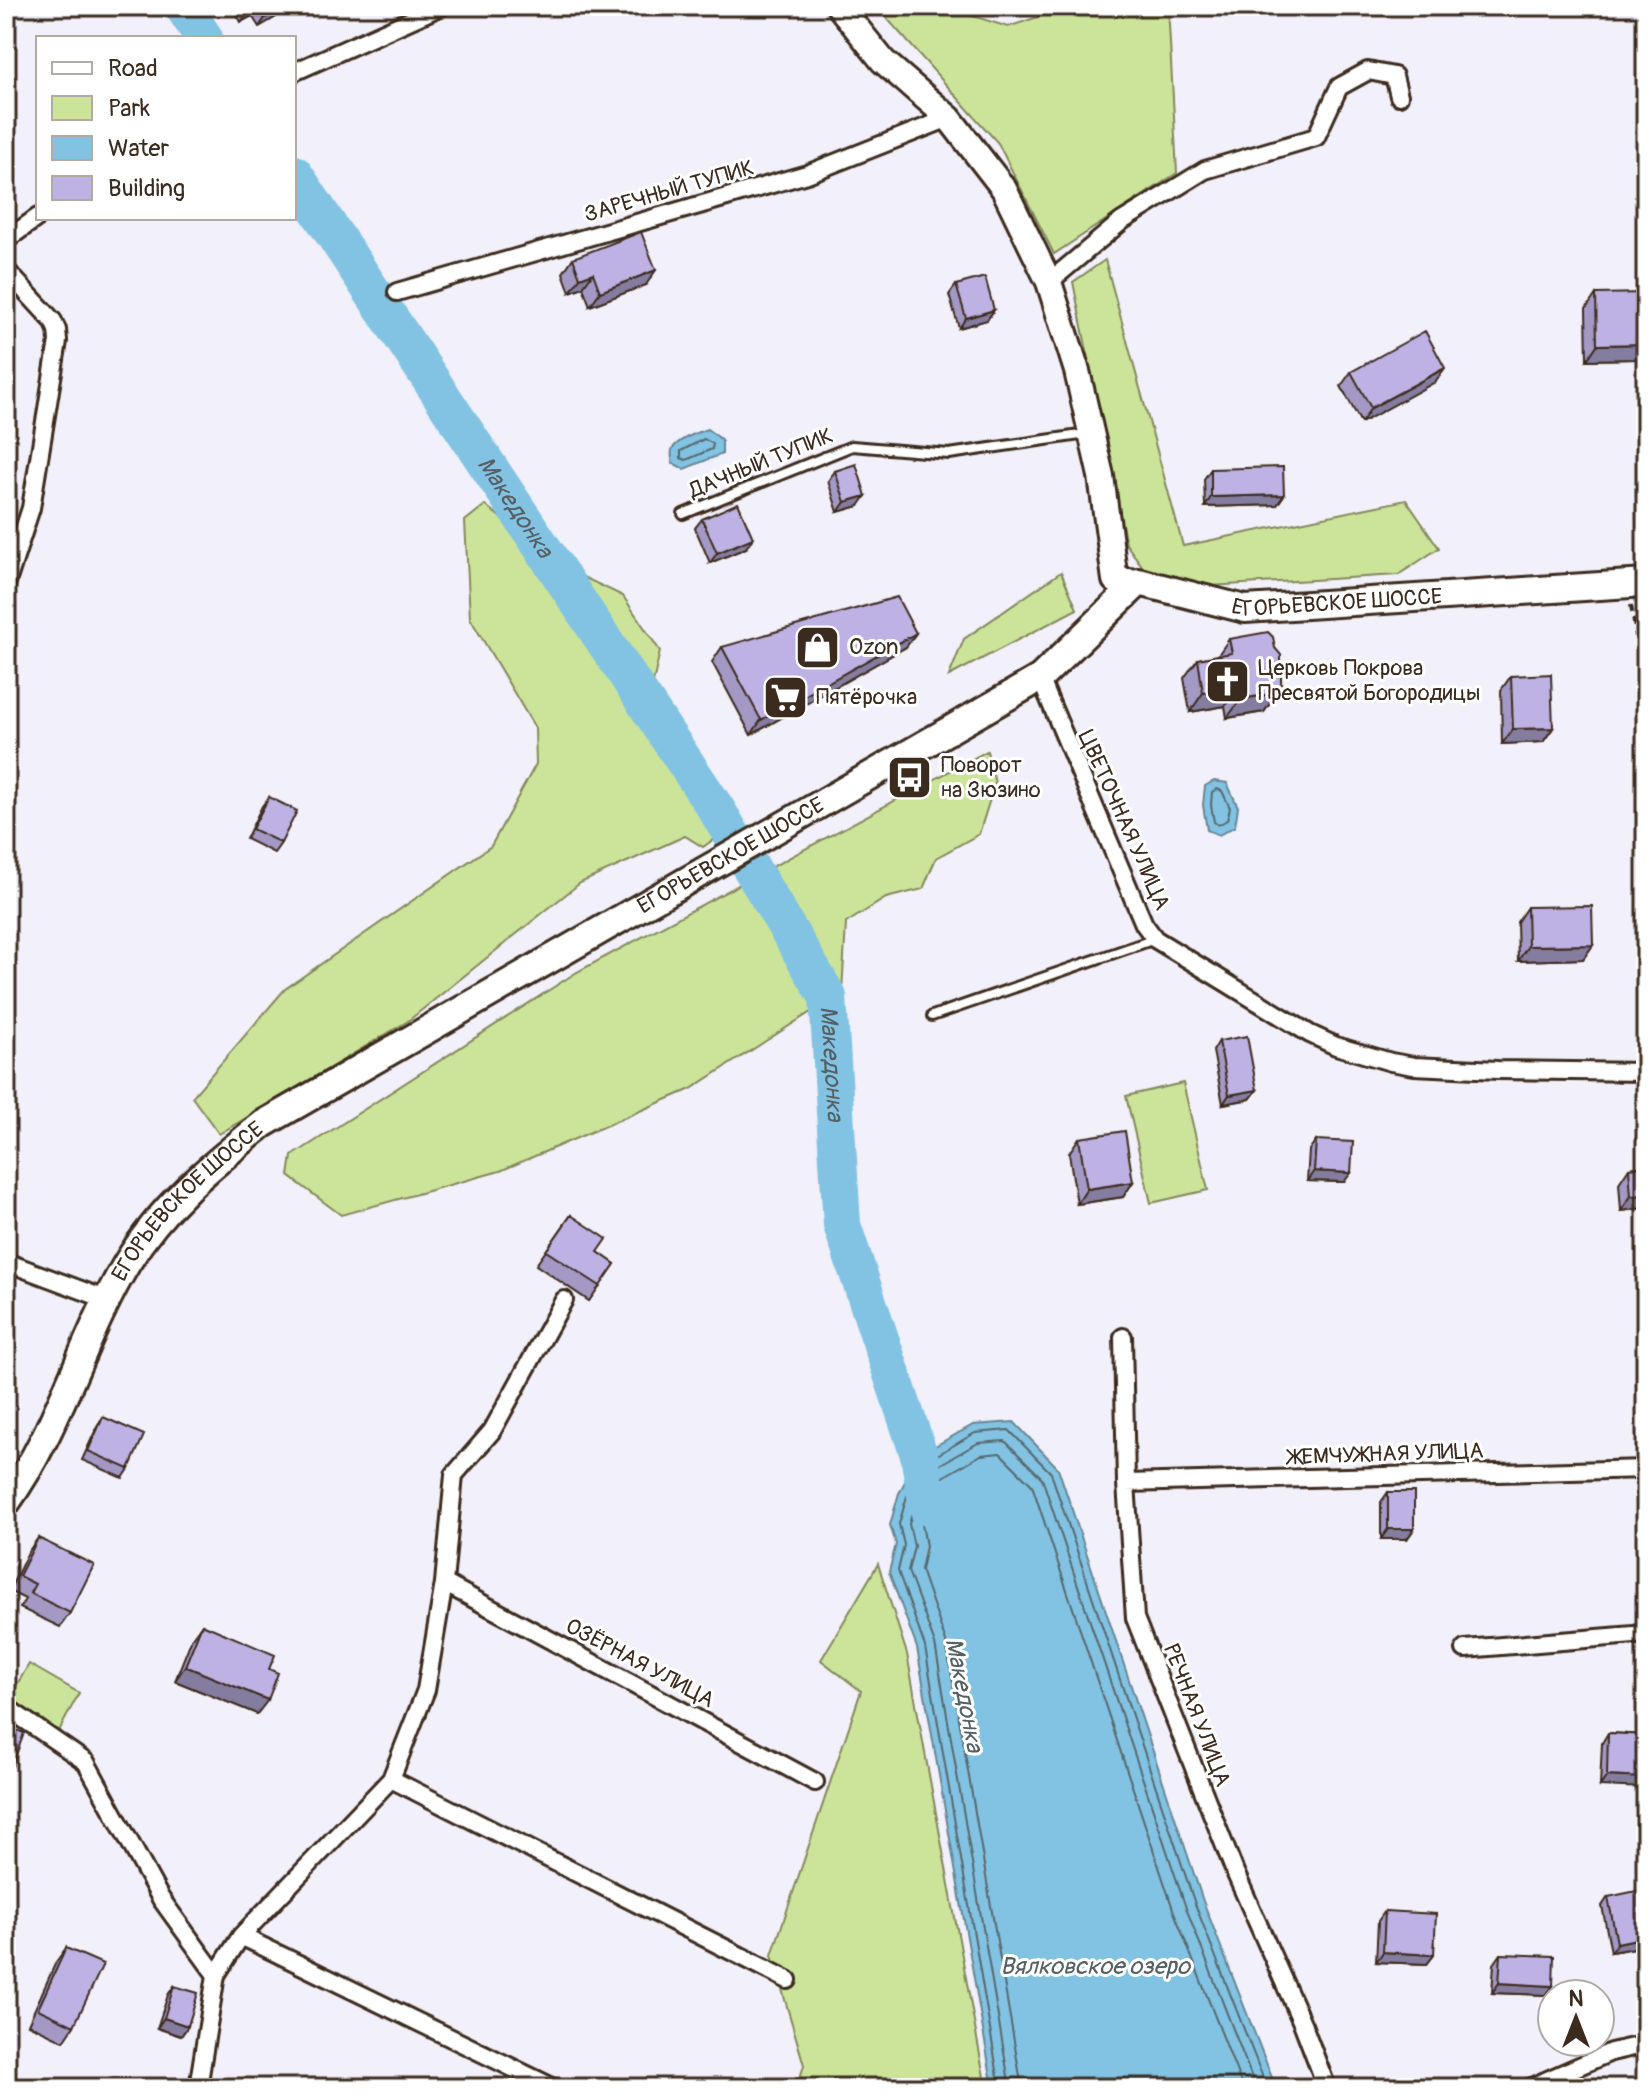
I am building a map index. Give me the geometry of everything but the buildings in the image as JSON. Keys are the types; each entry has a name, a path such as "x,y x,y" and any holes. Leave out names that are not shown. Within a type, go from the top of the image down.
{"main road":[{"path":"839,6 883,61 949,118 1004,189 1049,282 1077,371 1101,476 1115,580 1139,582"},
{"name":"ЕГОРЬЕВСКОЕ ШОССЕ","path":"6,1503 47,1434 108,1300 138,1246 174,1199 200,1175 263,1124 1040,678 1139,582 1245,609 1637,584"}],"street":[{"path":"296,71 442,6"},
{"path":"1049,282 1122,221 1205,170 1316,137 1339,87 1368,71 1394,76 1399,96"},
{"name":"ЗАРЕЧНЫЙ ТУПИК","path":"397,292 807,174 949,118"},
{"path":"6,240 36,218"},
{"path":"6,270 53,321 58,341 31,508 6,585"},
{"name":"ЦВЕТОЧНАЯ УЛИЦА","path":"1040,678 1144,924 1155,939 1310,1034 1336,1046 1391,1062 1498,1070 1646,1072"},
{"path":"6,1262 108,1300"},
{"path":"198,2088 216,1975 241,1936 391,1779 426,1690 444,1583 454,1475 492,1431 564,1300"},
{"name":"РЕЧНАЯ УЛИЦА","path":"1123,1337 1126,1483 1135,1618 1235,1872 1303,2025 1327,2088"},
{"name":"ЖЕМЧУЖНАЯ УЛИЦА","path":"1126,1483 1646,1469"},
{"name":"ОЗЁРНАЯ УЛИЦА","path":"444,1583 815,1782"},
{"path":"1465,1649 1646,1634"},
{"path":"6,1707 86,1762 161,1899 216,1975"},
{"path":"391,1779 788,1980"},
{"path":"241,1936 554,2088"},
{"path":"1529,2088 1611,2052 1646,2044"}],"lane":[{"name":"ДАЧНЫЙ ТУПИК","path":"683,514 852,446 949,454 1091,434"},
{"path":"932,1016 1155,939"}],"path":[{"path":"1637,584 1646,697"}],"green space":[{"path":"876,6 941,6 1008,27 1071,6 1168,6 1177,173 1054,254 998,143"},
{"path":"1105,260 1183,546 1406,500 1439,548 1398,575 1159,589 1126,544 1073,282"},
{"path":"485,505 562,567 623,596 660,651 643,729 717,837 703,847 685,836 580,883 408,1021 219,1134 192,1097 285,989 491,846 536,764 535,728 470,618 465,521"},
{"path":"1061,572 1077,609 949,676 964,639"},
{"path":"987,751 995,783 979,834 936,858 923,889 886,898 846,923 842,992 691,1089 500,1171 341,1215 289,1176 292,1156 577,972"},
{"path":"1183,1083 1208,1190 1151,1203 1126,1096"},
{"path":"878,1564 907,1654 986,2088 797,2088 804,2065 772,1955 861,1691 821,1660"},
{"path":"29,1664 79,1693 59,1731 9,1698"}],"water":[{"path":"707,429 722,440 722,454 684,469 673,463 672,450 677,443"},
{"path":"1214,781 1227,783 1238,807 1235,826 1219,835 1207,830 1203,805 1205,786"},
{"name":"Вялковское озеро","path":"1014,1422 1058,1468 1203,1901 1276,2088 993,2088 917,1648 889,1572 896,1544 890,1525 899,1493 919,1455 973,1425"}],"waterway":[{"name":"Македонка","path":"183,6 203,36"},
{"name":"Македонка","path":"296,177 718,812 828,997 842,1225 919,1455 928,1507"}],"place":[{"name":"Ozon","path":"818,647"},
{"name":"Церковь Покрова Пресвятой Богородицы","path":"1227,681"},
{"name":"Пятёрочка","path":"785,697"},
{"name":"Поворот на Зюзино","path":"910,778"}]}
